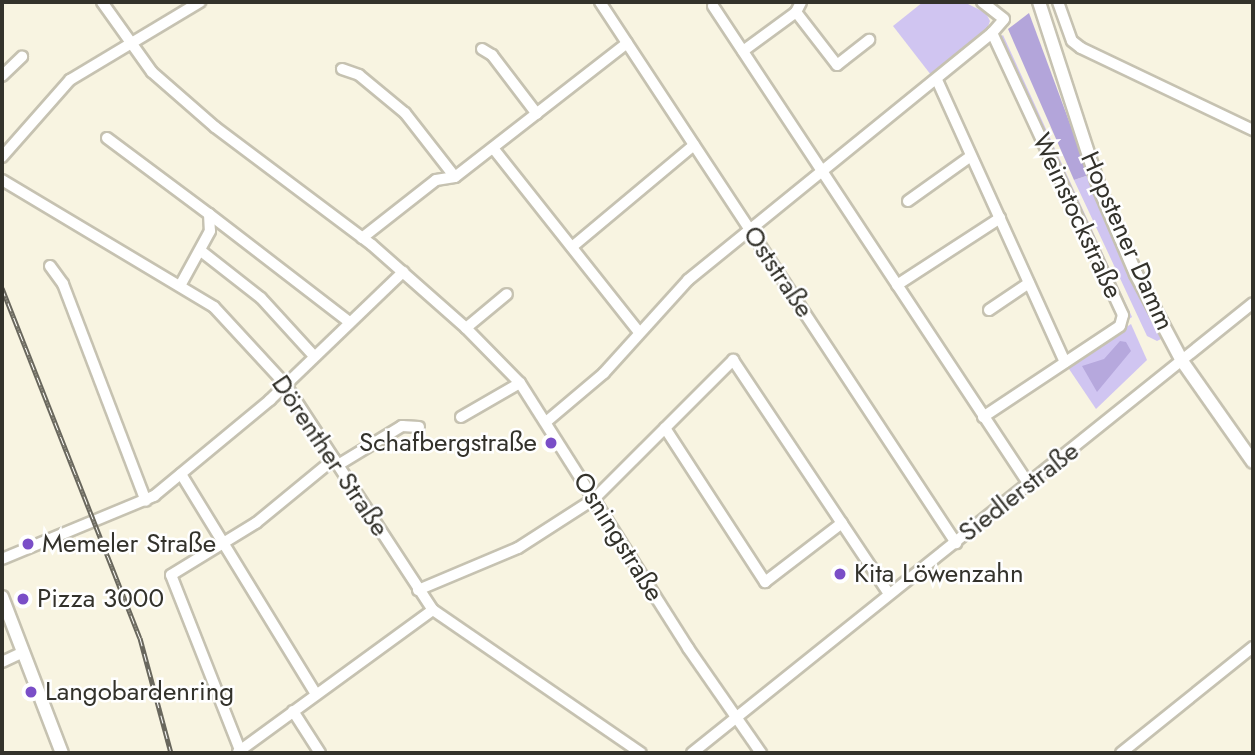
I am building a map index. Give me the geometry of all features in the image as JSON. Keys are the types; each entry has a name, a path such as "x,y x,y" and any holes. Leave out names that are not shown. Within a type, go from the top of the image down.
{"main road":[{"name":"Hopstener Damm","path":"1039,2 1100,190 1136,274 1182,361 1253,463"},
{"path":"2,597 62,753"}],"street":[{"name":"Osningstraße","path":"102,2 152,72 215,127 403,272 466,327 520,383 761,753"},
{"path":"2,157 70,80 131,40 200,2"},
{"name":"Oststraße","path":"600,2 956,543"},
{"path":"743,51 796,12 801,2"},
{"name":"Weinstockstraße","path":"982,2 1003,19 992,33 1123,315 1120,326 983,416"},
{"path":"1058,2 1072,41 1081,48 1253,130"},
{"path":"713,6 1028,483"},
{"path":"796,12 837,65 869,40"},
{"path":"546,422 604,373 688,280 992,33"},
{"path":"362,238 436,180 455,177 627,43"},
{"path":"482,49 492,55 537,114"},
{"path":"2,76 22,57"},
{"path":"342,69 359,75 405,113 455,177"},
{"path":"937,80 1065,362"},
{"path":"107,138 348,321"},
{"path":"572,247 694,145"},
{"path":"493,148 639,332"},
{"path":"908,201 971,156"},
{"name":"Dörenther Straße","path":"2,180 181,284 214,307 285,384 433,610 641,753"},
{"path":"181,284 210,231 209,214"},
{"path":"897,285 1000,218"},
{"path":"201,251 261,298 313,355"},
{"path":"51,265 63,284 146,501"},
{"path":"2,559 146,501 285,384 348,321 403,272"},
{"path":"989,310 1029,283"},
{"path":"466,327 507,294"},
{"name":"Siedlerstraße","path":"692,753 1253,303"},
{"path":"418,590 518,548 594,499 733,360 889,594"},
{"path":"461,417 520,383"},
{"path":"419,427 402,426 336,462 226,541 171,575 238,752 433,610"},
{"path":"665,428 765,582 842,523"},
{"path":"181,474 226,541 316,694"},
{"path":"1121,753 1253,648"},
{"path":"2,662 23,652"},
{"path":"293,711 320,753"}],"shaded area":[{"path":"923,2 964,2 986,13 990,21 986,32 931,75 893,26"},
{"path":"1029,13 1089,175 1074,180 1008,29"},
{"path":"1003,35 1132,317 1129,319 1000,37"},
{"path":"1089,175 1118,252 1161,339 1157,341 1147,336 1074,180"},
{"path":"1131,324 1147,360 1096,409 1067,366"},
{"path":"1120,341 1126,342 1131,351 1097,392 1082,366 1104,359"}],"railway":[{"path":"2,288 140,638 171,753"}],"place":[{"name":"Schafbergstraße","path":"551,443"},
{"name":"Memeler Straße","path":"28,544"},
{"name":"Kita Löwenzahn","path":"840,574"},
{"name":"Pizza 3000","path":"23,599"},
{"name":"Langobardenring","path":"31,692"}]}
